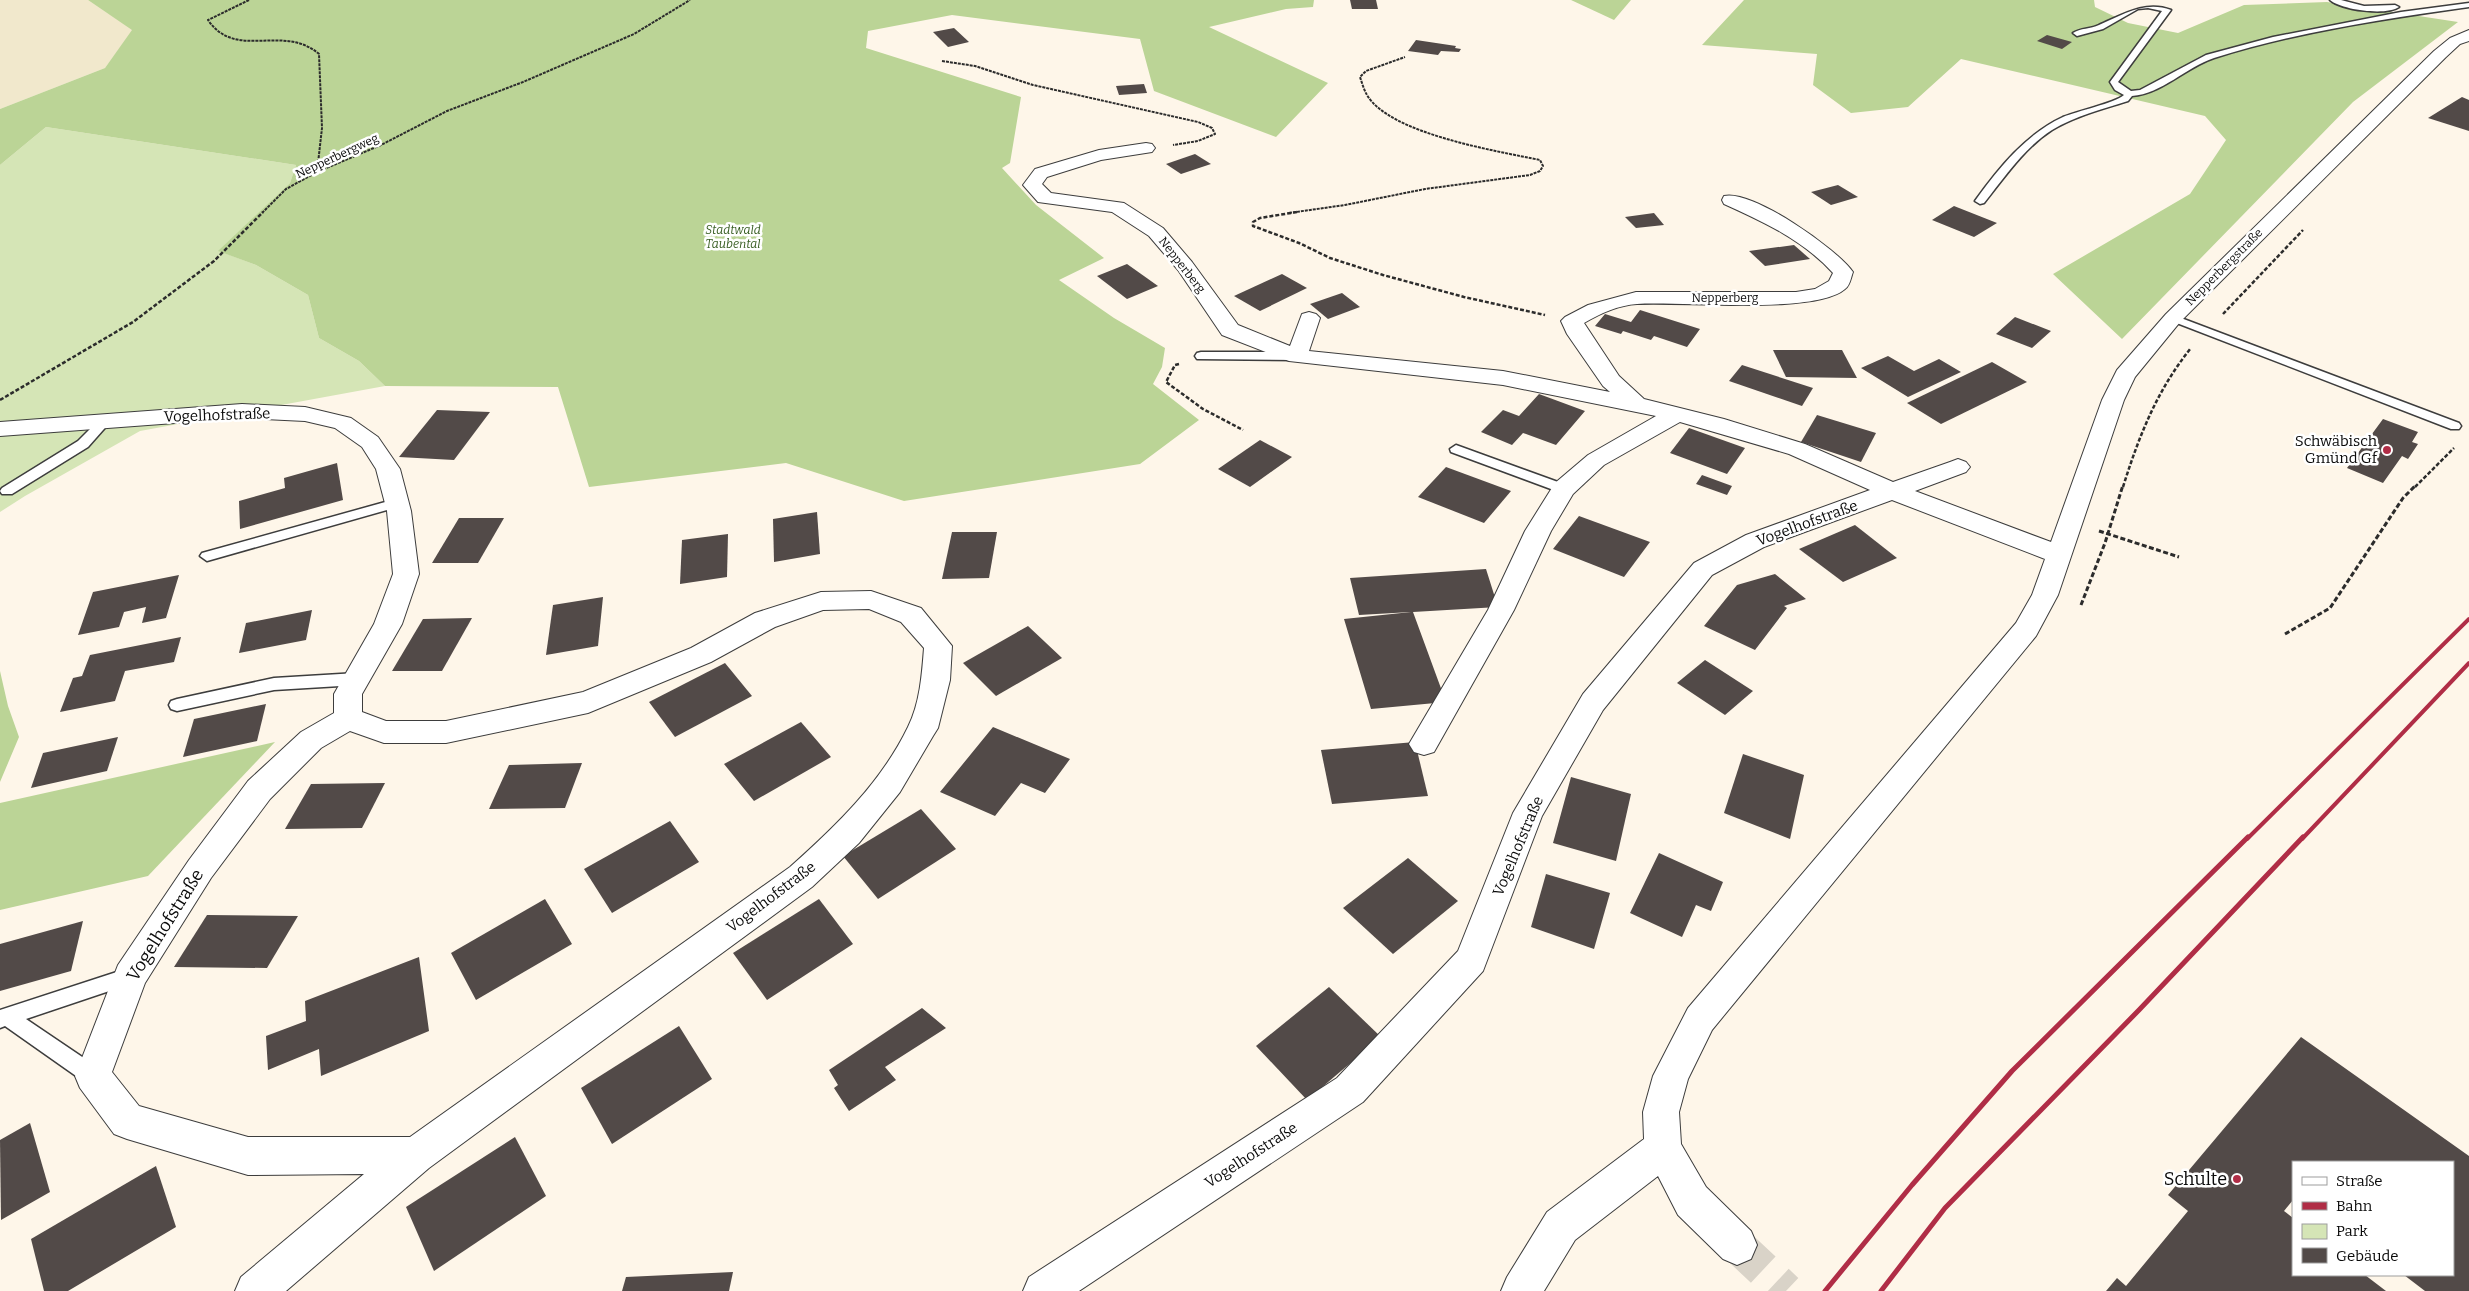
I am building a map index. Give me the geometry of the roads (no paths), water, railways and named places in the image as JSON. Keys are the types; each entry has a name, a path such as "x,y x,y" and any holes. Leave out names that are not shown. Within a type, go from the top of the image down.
{"street":[{"name":"Nepperbergstraße","path":"2058,554 2112,400 2125,375 2173,318 2440,54 2455,41 2469,35"},
{"name":"Nepperberg","path":"1146,148 1099,155 1041,173 1032,185 1045,198 1117,207 1156,232 1185,266 1230,330 1297,356 1503,378 1636,404 1716,424 1797,449 1894,492"},
{"name":"Nepperberg","path":"1636,404 1611,381 1578,334 1572,321 1588,311 1610,303 1636,298 1796,298 1820,294 1838,285 1843,272 1832,258 1758,211 1731,200"},
{"path":"1297,356 1309,318"},
{"name":"Vogelhofstraße","path":"0,429 242,411 305,414 343,423 370,442 388,470 396,503 406,574 388,624 348,694 348,718"},
{"path":"1424,744 1501,610 1538,531 1564,489 1596,460 1675,415"},
{"path":"1894,492 1958,466"},
{"path":"1737,1245 1692,1201 1663,1148 1661,1112 1671,1076 1700,1019 2026,629 2045,595 2058,554 1894,492"},
{"name":"Vogelhofstraße","path":"1043,1291 1350,1090 1472,960 1528,813 1593,702 1703,569 1755,541 1894,492"},
{"name":"Vogelhofstraße","path":"255,1291 416,1155 801,878 848,834 889,784 923,728 936,680 938,646 911,615 871,600 822,601 765,620 701,655 588,702 446,732 384,732 348,718"},
{"name":"Vogelhofstraße","path":"93,1076 130,976 200,869 258,790 312,740 348,718"},
{"path":"93,1076 128,1121 248,1156 416,1155"},
{"path":"1521,1291 1561,1226 1663,1148"}],"lane":[{"path":"2334,0 2354,7 2382,9 2444,0"},
{"path":"2077,33 2106,26 2135,4 2145,3 2167,10 2114,82 2118,88 2129,94 2142,93 2209,57 2264,42 2401,14 2469,4"},
{"path":"1980,201 2006,170 2049,128 2074,116 2126,99 2129,94"},
{"path":"2173,318 2455,426"},
{"path":"1201,356 1297,356"},
{"path":"8,491 83,444 105,421"},
{"path":"1456,449 1564,489"},
{"path":"207,556 396,503"},
{"path":"177,705 274,684 356,679"},
{"path":"4,1018 130,976"},
{"path":"4,1018 93,1076"}],"tunnel":[{"path":"1737,1245 1786,1291"}],"railway":[{"path":"2247,839 2469,619"},
{"path":"2302,839 2469,663"},
{"path":"1825,1291 1912,1185 2012,1071 2248,837"},
{"path":"1881,1291 1945,1208 2139,1010 2303,837"}],"place":[{"name":"Schwäbisch Gmünd Gf","path":"2387,450"},
{"name":"Schulte","path":"2237,1179"}],"park label":[{"name":"Stadtwald Taubental","path":"733,237"}]}
